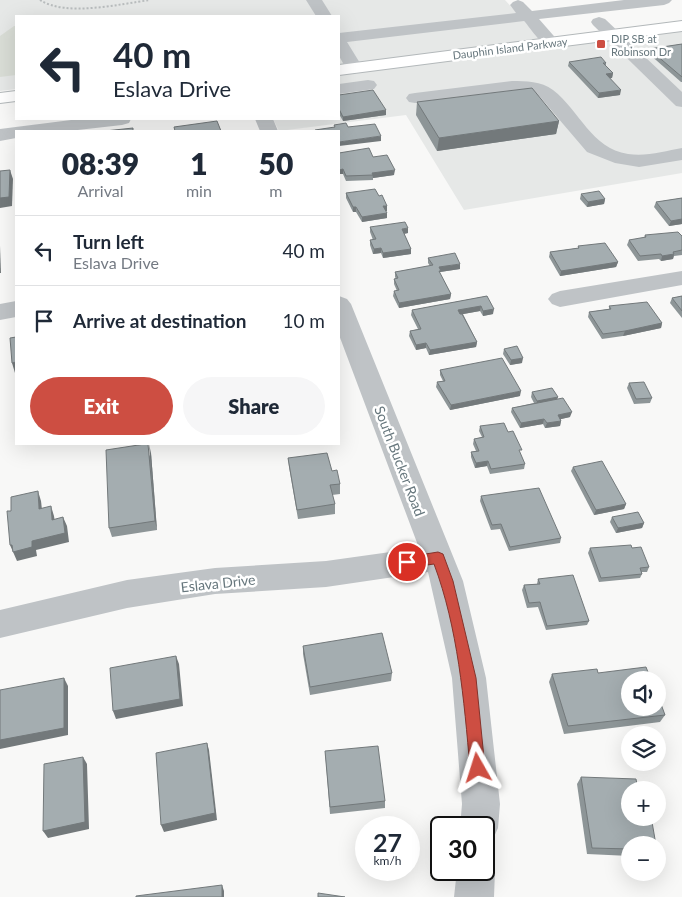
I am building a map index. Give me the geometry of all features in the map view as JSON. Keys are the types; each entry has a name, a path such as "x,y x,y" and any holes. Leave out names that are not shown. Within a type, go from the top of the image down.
{"main road":[{"name":"Dauphin Island Parkway","path":"340,46 599,22 682,11"},
{"name":"Dauphin Island Parkway","path":"346,69 682,26"},
{"path":"0,98 15,96"},
{"path":"0,113 15,111"}],"street":[{"path":"314,0 323,15"},
{"path":"513,0 552,42"},
{"path":"346,69 340,46 528,16 664,0"},
{"path":"599,22 682,102"},
{"path":"340,88 368,85"},
{"path":"415,98 512,86 530,86 546,93 594,148 622,159 639,161 682,154"},
{"path":"34,130 114,120"},
{"path":"0,135 15,132"},
{"path":"560,300 682,278"},
{"name":"South Bucker Road","path":"340,307 447,581 469,678 481,804 480,816"},
{"path":"0,312 15,309"},
{"name":"Eslava Drive","path":"0,624 127,594 215,581 326,574 438,558"},
{"path":"474,897 475,881"}],"path":[{"path":"40,0 44,4 63,9 150,0"}],"shaded area":[{"path":"0,0 505,0 548,48 682,31 682,173 464,210 406,115 278,130 274,120 340,120 340,15 15,15 15,89 0,91"},
{"path":"15,26 15,75 0,77 0,36"}],"building":[{"path":"682,44 682,77 649,49"},
{"path":"601,57 606,63 603,63 613,73 606,74 621,90 599,93 569,62"},
{"path":"532,88 559,121 439,138 417,102"},
{"path":"373,90 386,110 343,117 340,111 340,95"},
{"path":"217,121 221,130 175,130 174,127"},
{"path":"346,123 348,127 375,124 381,136 340,142 340,130 315,130 335,127 334,125"},
{"path":"133,128 133,130 114,130"},
{"path":"369,148 373,157 387,155 395,170 372,173 373,175 346,176 343,169 340,170 340,153"},
{"path":"10,170 9,197 0,198 0,171"},
{"path":"375,189 379,196 382,195 387,206 383,206 387,213 362,217 356,207 353,207 346,193"},
{"path":"599,191 605,199 588,202 581,194"},
{"path":"682,198 682,219 671,221 656,202"},
{"path":"405,222 408,228 402,229 411,249 383,253 381,248 374,249 370,240 376,239 370,227"},
{"path":"678,232 682,236 682,250 673,252 674,254 662,256 661,254 640,256 629,240 646,237 645,235"},
{"path":"605,243 618,262 561,271 550,252 579,248 578,246"},
{"path":"455,253 460,264 439,267 441,271 439,271 451,294 399,303 394,291 399,290 394,279 398,278 395,272 433,265 428,258"},
{"path":"487,296 494,309 483,311 481,306 458,310 477,342 430,350 426,343 416,345 410,331 421,329 412,310"},
{"path":"682,296 682,311 672,298"},
{"path":"647,302 662,323 603,334 589,312 611,309 609,306"},
{"path":"15,337 15,362 12,363 10,338"},
{"path":"517,346 523,358 511,360 504,349"},
{"path":"502,358 521,391 451,405 437,382 445,381 440,370"},
{"path":"644,382 652,398 636,399 629,383"},
{"path":"552,388 558,397 537,401 532,392"},
{"path":"563,398 572,412 558,415 561,421 547,423 544,419 521,423 512,408"},
{"path":"504,423 508,432 513,431 522,450 519,450 525,464 491,469 488,461 476,463 471,452 479,451 474,439 484,437 480,426"},
{"path":"148,445 155,521 109,528 106,450"},
{"path":"327,453 332,471 337,470 340,484 330,485 335,504 297,510 288,458"},
{"path":"602,461 626,504 596,510 573,467"},
{"path":"539,488 561,538 510,547 501,524 492,525 481,496"},
{"path":"38,491 39,509 51,506 52,520 63,517 65,533 32,541 32,547 13,552 12,545 10,545 7,511 11,511 11,497"},
{"path":"638,512 644,523 618,528 612,517"},
{"path":"631,545 632,548 641,547 649,567 640,568 642,574 601,578 590,548"},
{"path":"573,575 589,621 547,626 540,602 529,603 524,585 540,584 538,579"},
{"path":"382,633 392,673 310,687 303,646"},
{"path":"176,656 180,699 113,711 110,668"},
{"path":"646,667 648,671 621,671 621,716 656,716 568,726 552,674 597,669 598,673"},
{"path":"64,678 64,728 0,740 0,690"},
{"path":"207,743 215,813 161,825 156,753"},
{"path":"378,746 385,801 330,807 325,751"},
{"path":"83,757 85,822 43,831 44,764"},
{"path":"581,777 636,779 636,781 621,781 621,826 653,826 654,836 621,836 621,849 592,848"},
{"path":"222,885 222,897 136,897 136,896"},
{"path":"318,893 345,897 318,897"}],"place":[{"name":"DIP SB at Robinson Dr","path":"601,44"}],"route":[{"path":"407,562 438,558 447,581 469,678 478,768"}]}
